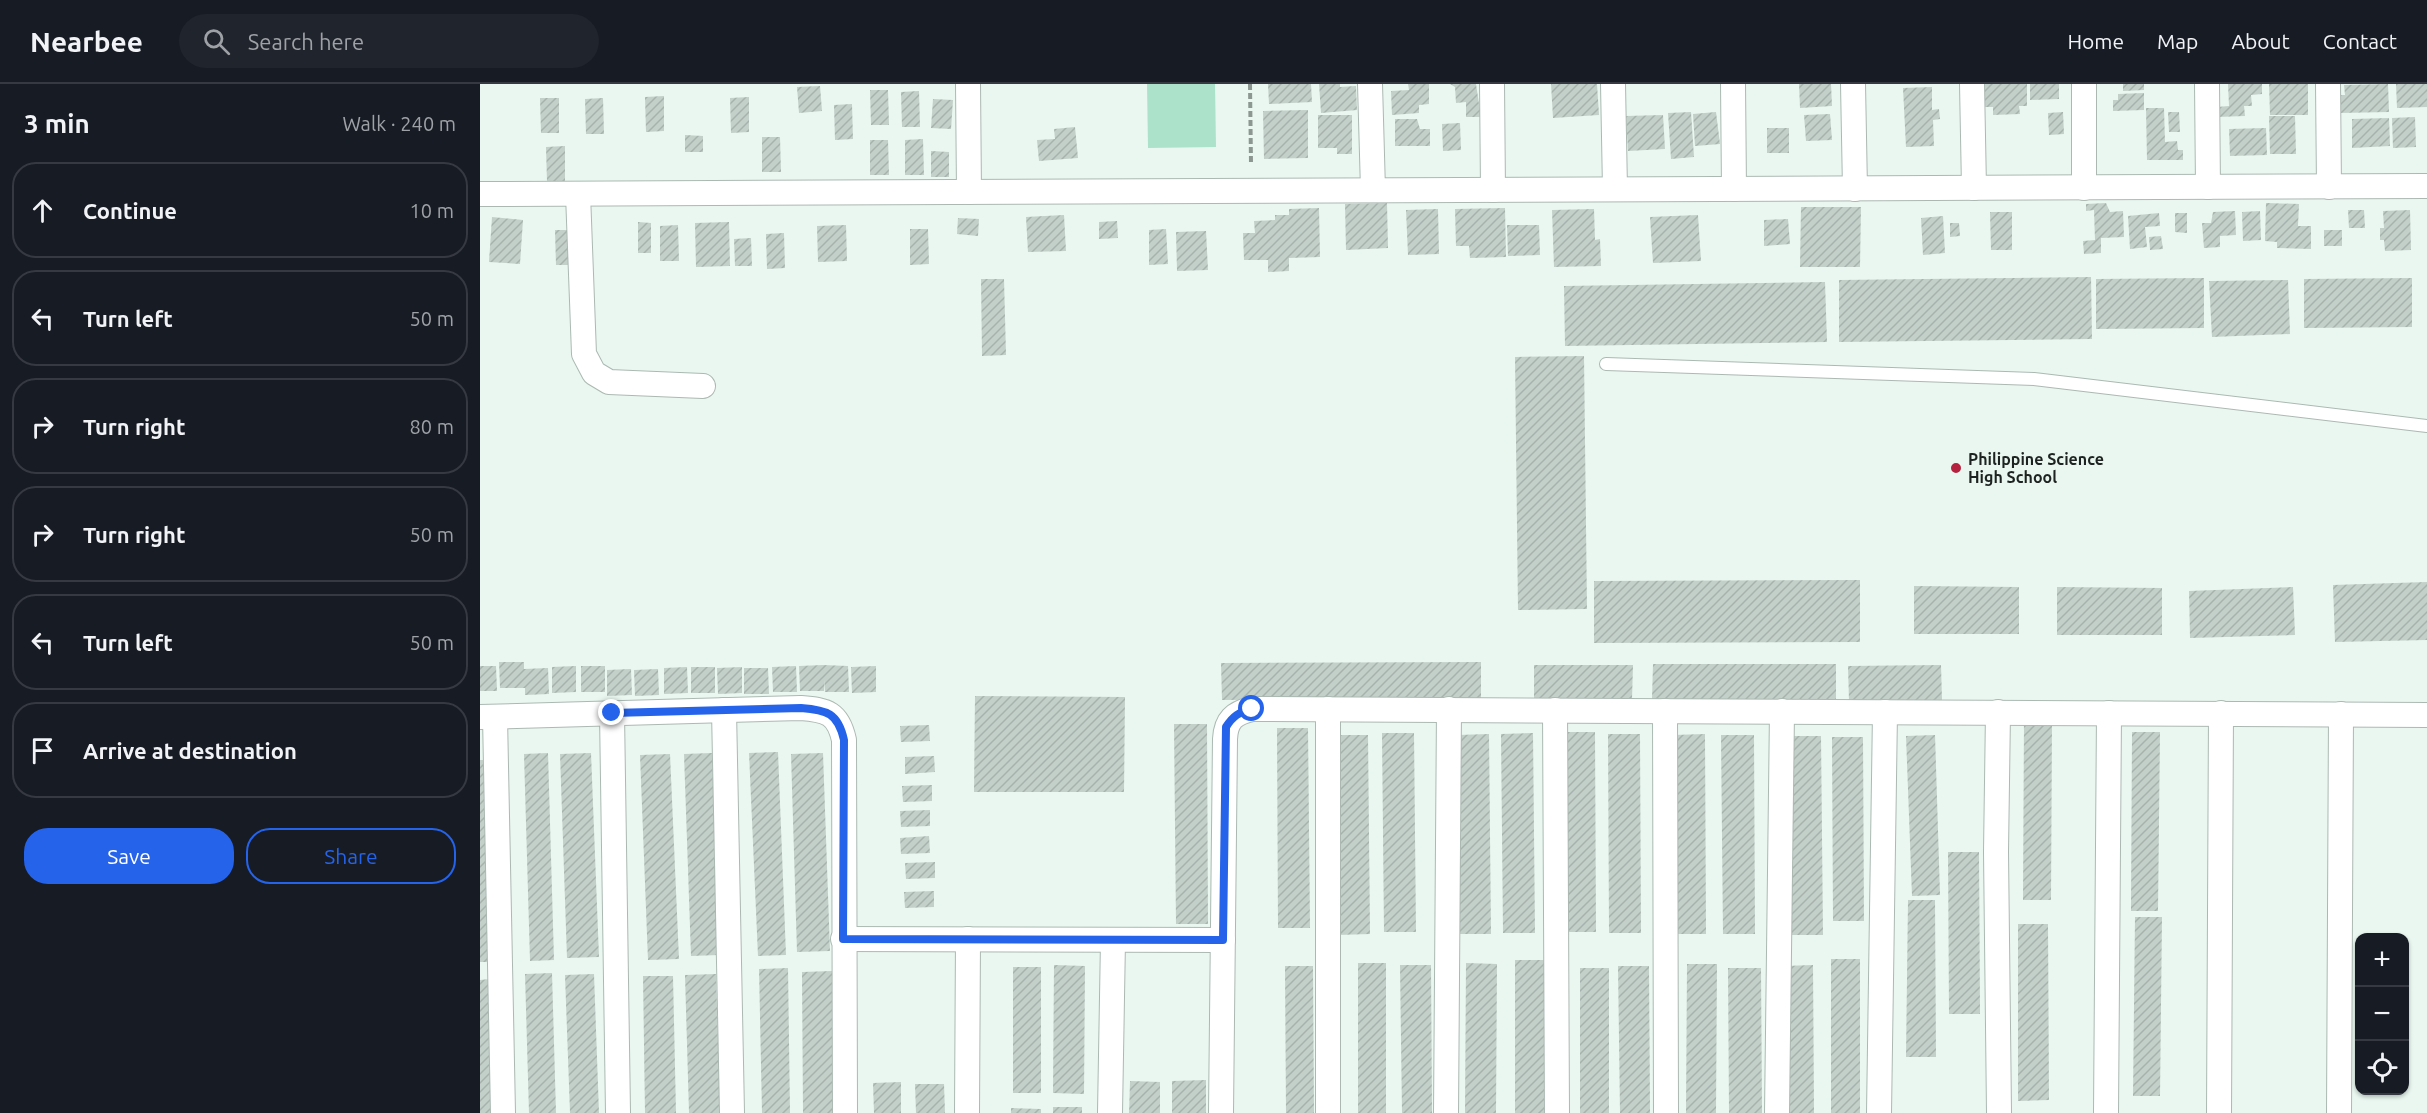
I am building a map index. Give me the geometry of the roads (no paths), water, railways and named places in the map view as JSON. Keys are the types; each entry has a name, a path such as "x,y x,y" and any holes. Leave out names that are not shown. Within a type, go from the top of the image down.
{"street":[{"path":"968,84 969,192"},
{"path":"1370,84 1373,190"},
{"path":"1492,84 1493,190"},
{"path":"1613,84 1615,189"},
{"path":"1733,84 1734,189"},
{"path":"1853,84 1855,189"},
{"path":"1972,84 1974,188"},
{"path":"2084,84 2084,188"},
{"path":"2207,84 2208,187"},
{"path":"2328,84 2329,187"},
{"path":"480,194 2427,186"},
{"path":"578,194 584,354 594,373 609,382 703,386"},
{"path":"504,1113 488,717 821,709 833,716 841,725 844,740 845,1113"},
{"path":"1221,1113 1226,727 1231,717 1241,712 1252,709 1449,709 2427,715"},
{"path":"1328,709 1328,1113"},
{"path":"1446,1113 1449,709"},
{"path":"724,710 732,1113"},
{"path":"1555,710 1557,1113"},
{"path":"1665,711 1666,1113"},
{"path":"1777,1113 1782,711"},
{"path":"1880,1113 1885,712"},
{"path":"1998,712 1996,852 1999,1113"},
{"path":"612,713 618,1113"},
{"path":"2106,1113 2109,713"},
{"path":"2219,1113 2221,713"},
{"path":"2339,1113 2341,714"},
{"path":"843,939 1223,940"},
{"path":"967,1113 968,939"},
{"path":"1110,1113 1113,940"}],"lane":[{"path":"1606,364 2034,379 2427,426"}],"place":[{"name":"Philippine Science High School","path":"1956,468"}]}
